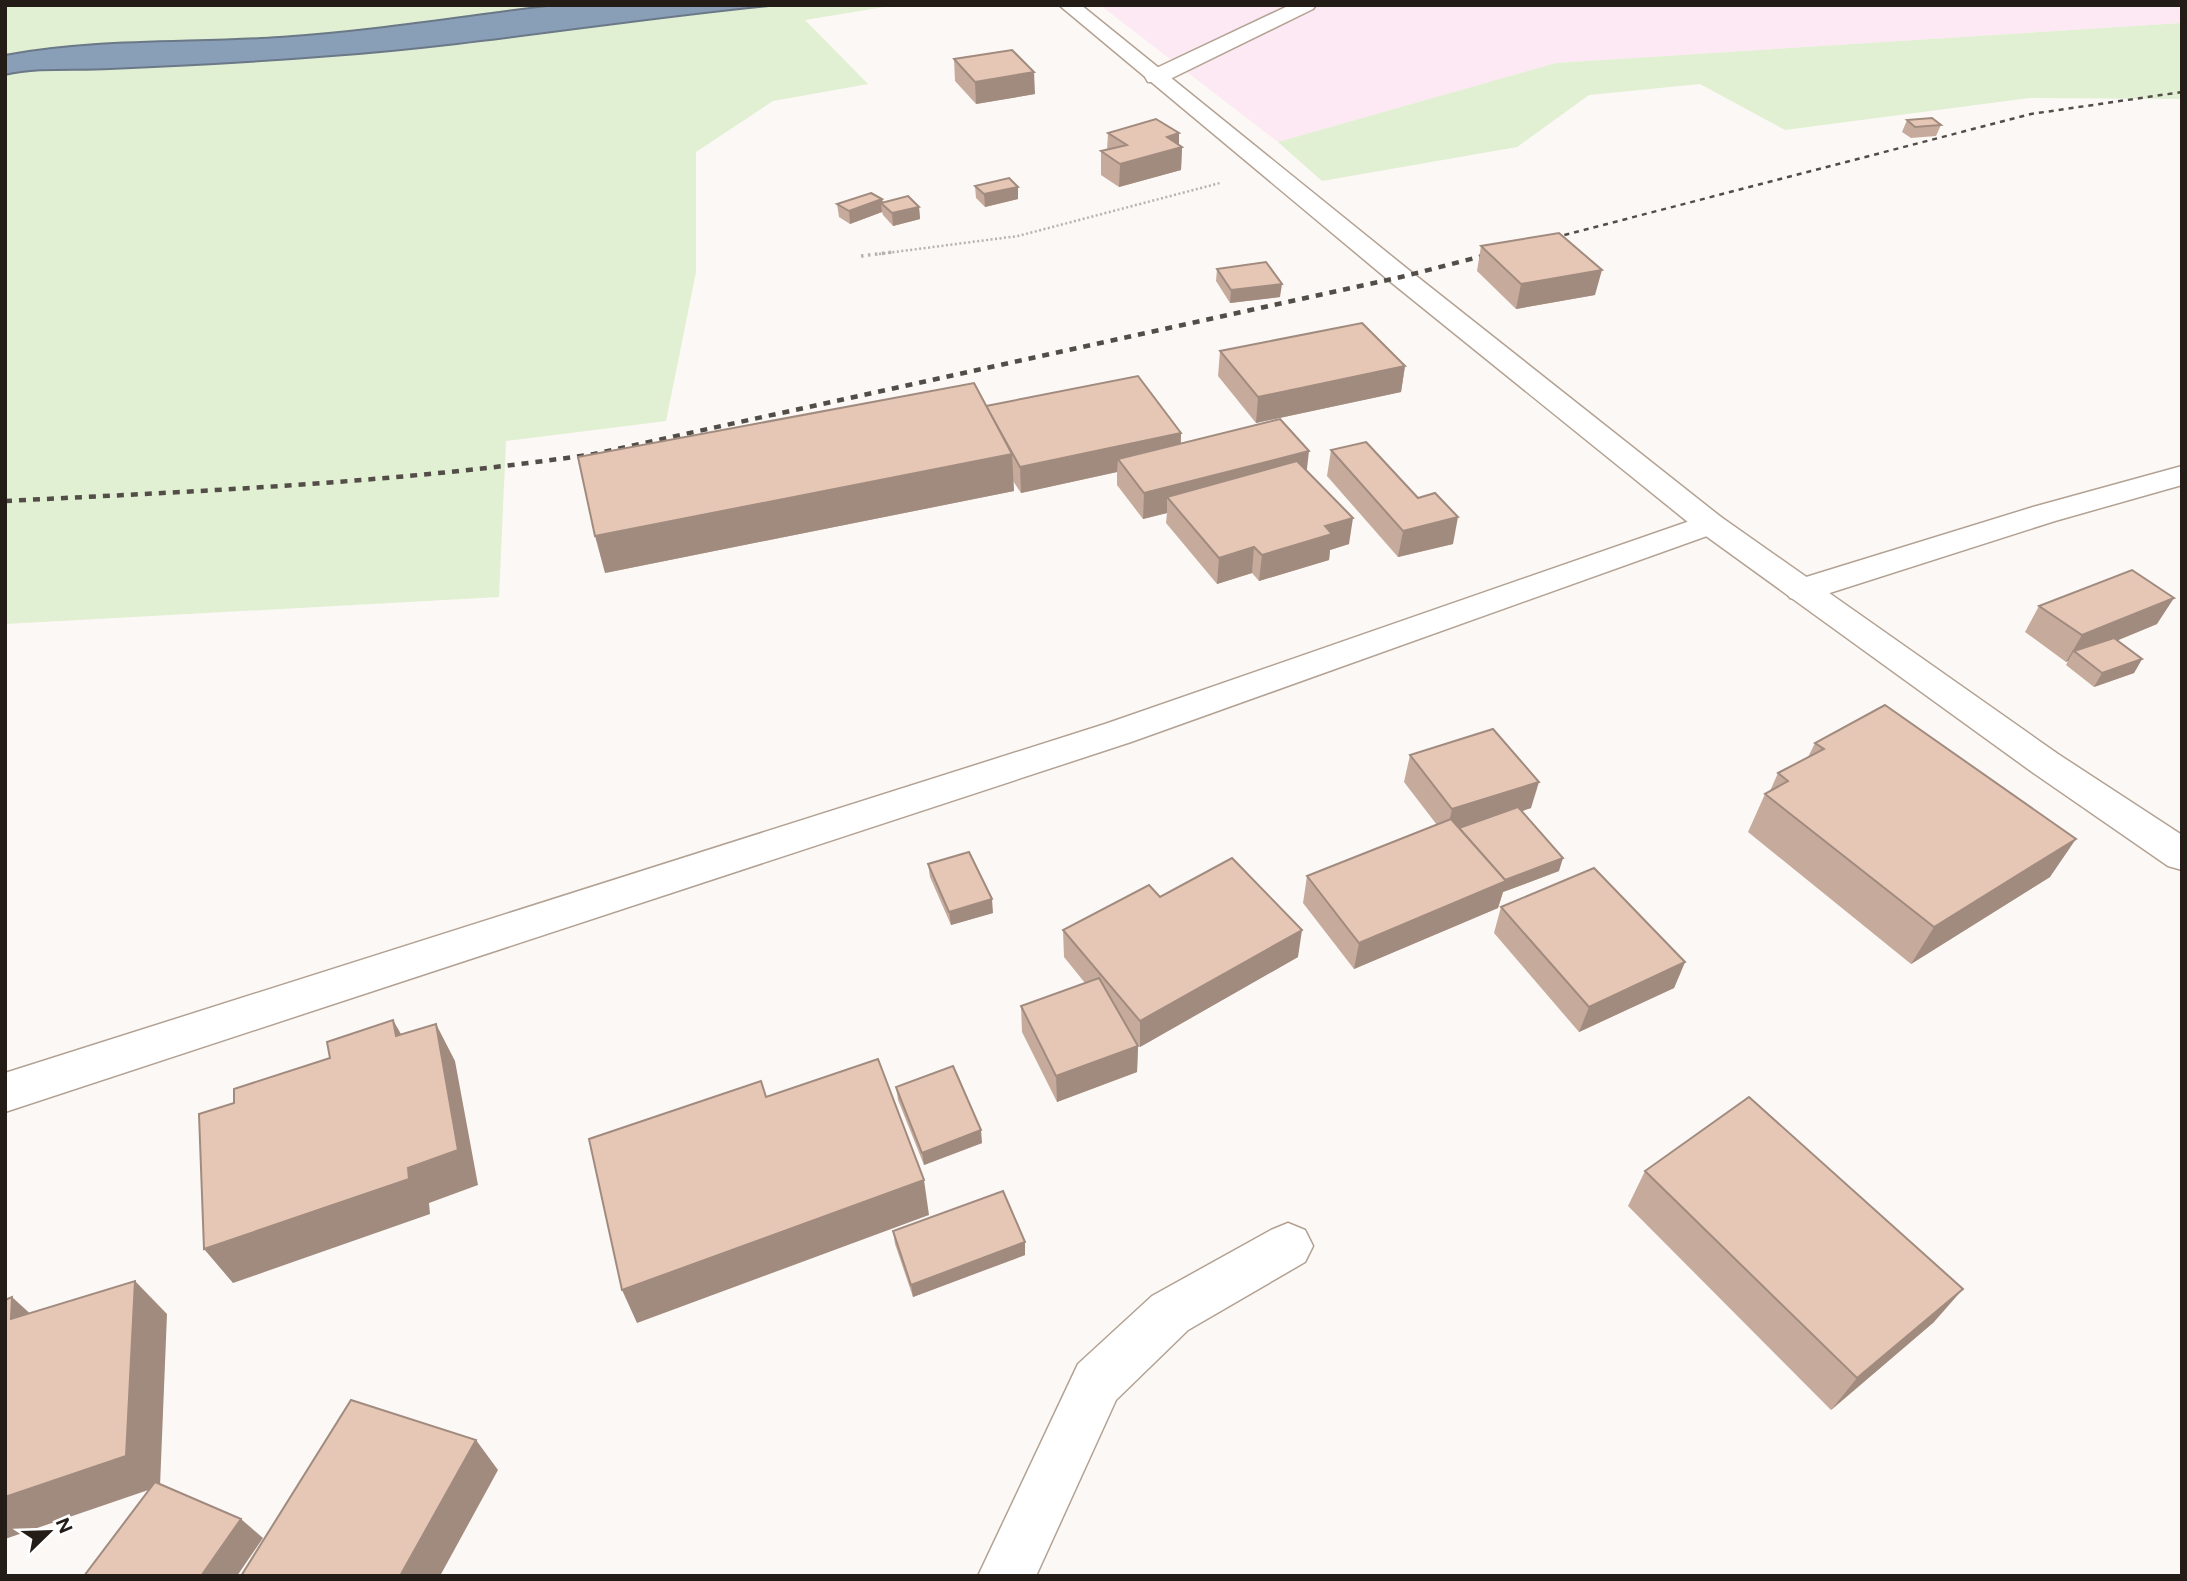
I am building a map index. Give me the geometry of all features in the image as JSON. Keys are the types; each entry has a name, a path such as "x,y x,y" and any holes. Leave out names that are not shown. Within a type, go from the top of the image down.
{"street":[{"path":"1069,5 1710,524 2045,763 2182,855"},
{"path":"1156,76 1306,5"},
{"path":"1802,590 2044,514 2182,475"},
{"path":"5,1093 1118,733 1710,524"},
{"path":"1007,1576 1097,1382 1170,1313 1288,1246"}],"path":[{"path":"862,256 1018,236 1271,170"}],"shaded area":[{"path":"1100,5 2182,5 2182,23 1556,63 1278,142"}],"green space":[{"path":"5,5 554,5 314,34 108,43 5,55"},
{"path":"779,5 896,5 805,20 868,84 773,101 696,152 696,272 666,421 506,441 499,597 5,624 5,75 44,70 193,65 388,51"},
{"path":"2182,23 2182,99 2029,98 1785,130 1700,84 1589,95 1517,147 1322,181 1278,142 1556,63"}],"water":[{"path":"554,5 779,5 388,51 193,65 44,70 5,75 5,55 39,50 108,43 314,34"}],"building":[{"path":"1012,50 1034,72 975,82 954,59"},
{"path":"1932,118 1941,125 1915,127 1907,120"},
{"path":"1156,119 1179,133 1167,137 1182,147 1120,164 1101,151 1127,145 1108,133"},
{"path":"1009,178 1018,187 984,194 975,186"},
{"path":"871,193 882,199 849,211 837,204"},
{"path":"908,196 919,207 892,213 881,203"},
{"path":"1559,233 1602,270 1521,284 1481,246"},
{"path":"1266,262 1282,284 1231,290 1217,269"},
{"path":"1362,323 1405,366 1258,397 1220,351"},
{"path":"1138,376 1181,433 1020,467 986,406"},
{"path":"974,383 1012,454 595,536 578,457"},
{"path":"1280,419 1309,451 1144,493 1118,459"},
{"path":"1366,442 1418,498 1435,493 1458,517 1403,531 1331,450"},
{"path":"1297,461 1353,518 1325,526 1332,534 1262,555 1254,547 1219,558 1167,497"},
{"path":"2132,570 2174,598 2082,635 2039,606"},
{"path":"2114,638 2142,659 2102,673 2074,651"},
{"path":"1885,705 2076,839 1934,927 1765,794 1788,781 1778,773 1824,749 1815,743"},
{"path":"1493,729 1539,782 1452,809 1410,755"},
{"path":"1518,807 1563,858 1505,880 1459,828"},
{"path":"1451,819 1506,881 1359,943 1307,876"},
{"path":"969,852 992,899 949,912 928,864"},
{"path":"1232,858 1302,930 1140,1021 1063,930 1149,885 1160,897"},
{"path":"1594,868 1685,962 1589,1007 1501,907"},
{"path":"1099,978 1138,1046 1056,1076 1021,1006"},
{"path":"393,1020 396,1036 436,1024 458,1150 408,1168 409,1179 204,1249 199,1114 234,1103 234,1089 330,1058 327,1042"},
{"path":"878,1059 924,1180 622,1290 589,1139 761,1081 766,1097"},
{"path":"953,1066 981,1130 922,1153 896,1087"},
{"path":"1749,1097 1963,1289 1857,1378 1645,1171"},
{"path":"1003,1191 1025,1242 911,1285 893,1231"},
{"path":"135,1281 126,1456 5,1497 5,1300 12,1297 11,1319"},
{"path":"351,1400 476,1440 400,1576 241,1576"},
{"path":"155,1482 241,1519 201,1576 84,1576"}],"railway":[{"path":"1545,240 2031,114 2182,92"},
{"path":"5,501 374,479 594,454 1401,277 1498,252 1491,254"}]}
